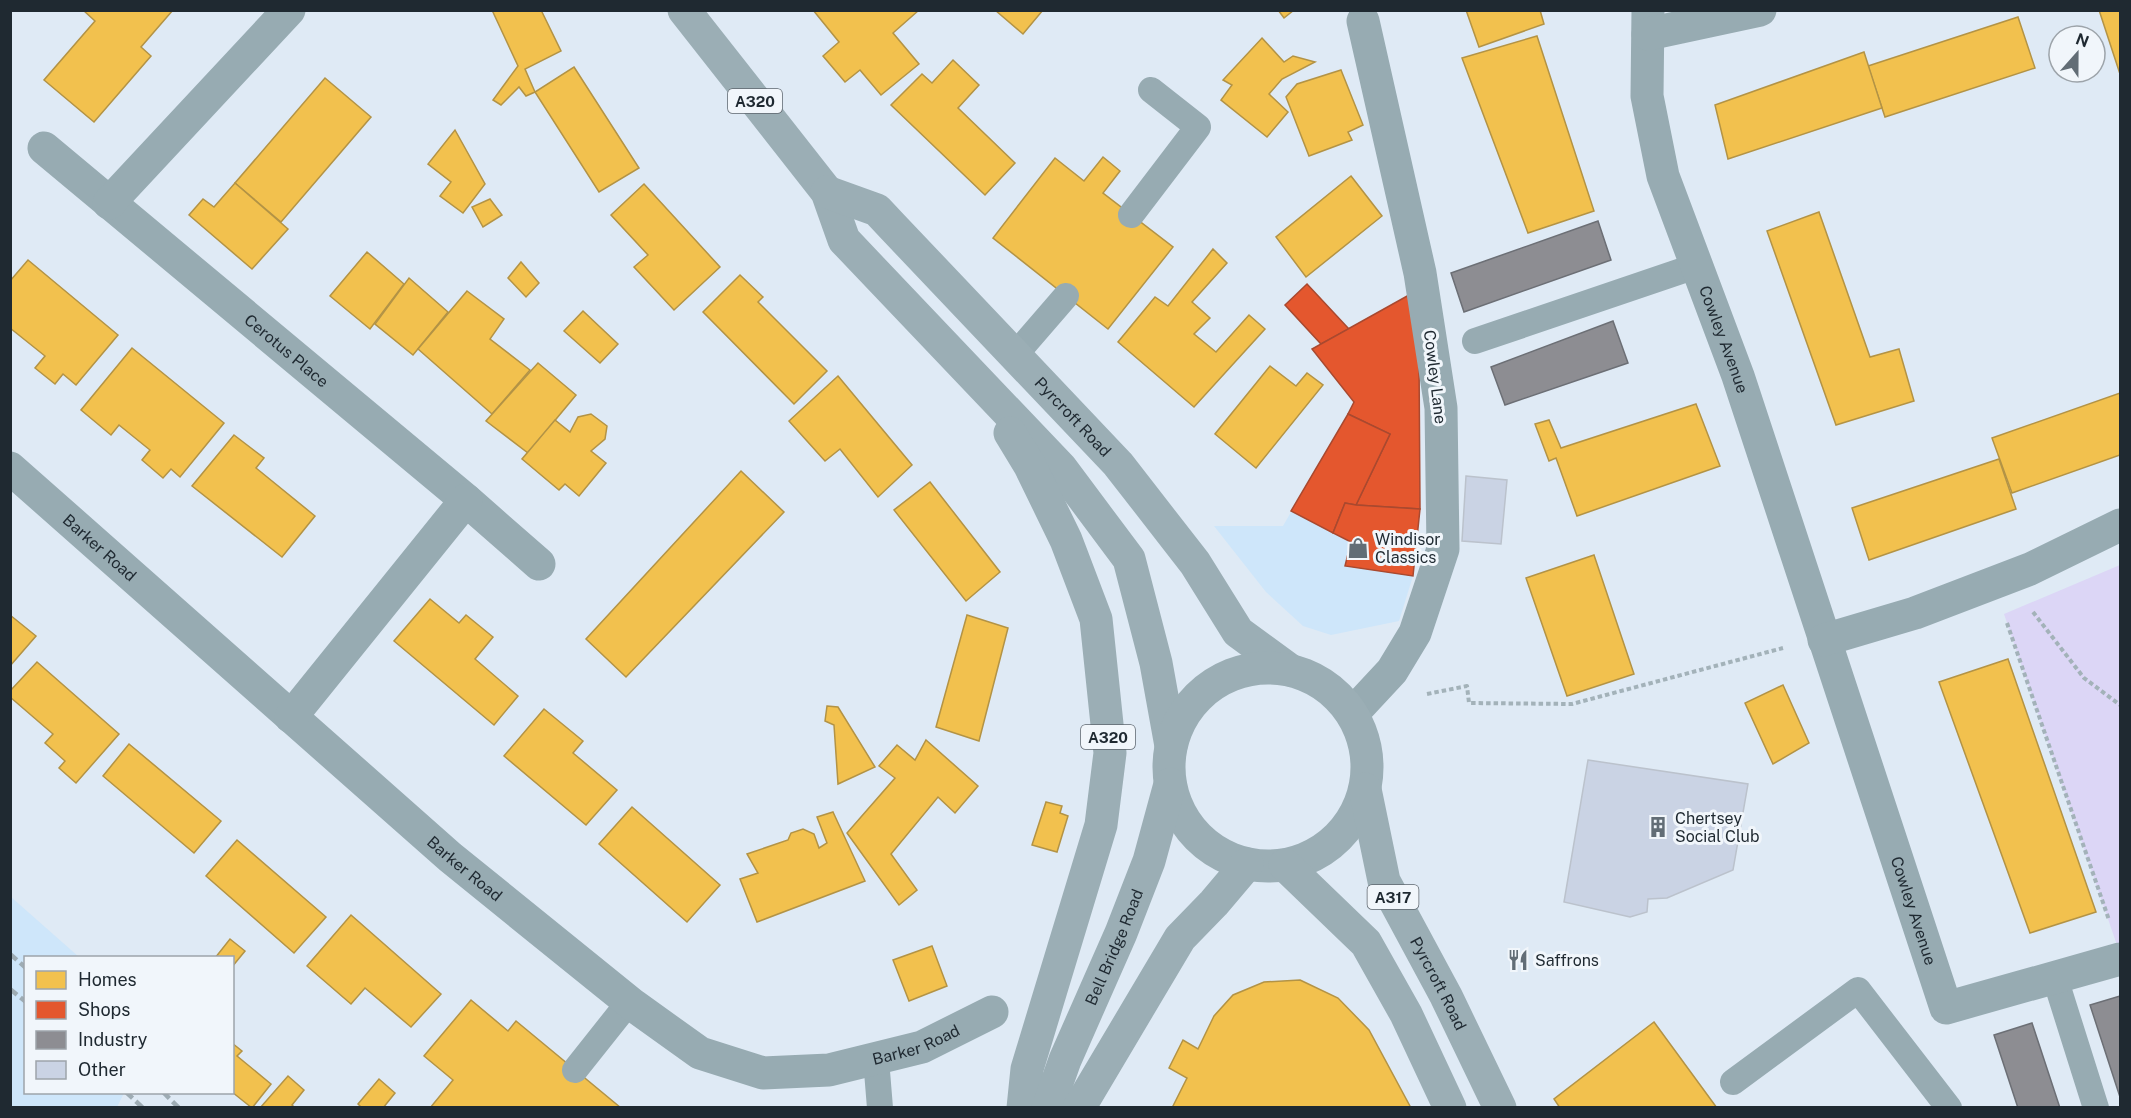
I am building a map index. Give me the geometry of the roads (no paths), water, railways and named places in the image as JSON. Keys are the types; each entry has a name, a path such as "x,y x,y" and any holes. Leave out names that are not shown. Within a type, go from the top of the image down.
{"main road":[{"name":"A320","path":"684,10 827,192 844,240 1061,468 1129,559 1155,663 1171,746"},
{"name":"Pyrcroft Road","path":"827,192 877,210 1118,464 1195,563 1238,632 1290,670"},
{"name":"A320","path":"980,382 1030,466 1066,540 1096,619 1110,753 1101,825 1027,1069 1023,1107"},
{"name":"A320","path":"1259,668 1290,670 1314,679 1335,694 1352,714 1363,738 1368,763 1365,789 1355,816 1337,839 1313,856 1285,865 1266,867 1246,864 1219,854 1196,836 1179,812 1170,784 1168,765 1171,746 1183,716 1202,693 1229,676 1259,668"},
{"name":"Bell Bridge Road","path":"1048,1107 1065,1060 1121,933 1149,861 1170,784"},
{"name":"Pyrcroft Road","path":"1365,789 1384,881 1446,996 1500,1107"},
{"path":"1078,1107 1180,938 1214,903 1246,864"},
{"path":"1285,865 1366,943 1406,1014 1450,1107"}],"street":[{"path":"109,202 289,10"},
{"name":"Cowley Avenue","path":"1760,10 1648,22 1647,96 1663,176 1738,376 1947,1008 2055,978 2117,945"},
{"name":"Cowley Lane","path":"1352,714 1392,671 1415,633 1443,549 1441,408 1420,273 1363,21"},
{"name":"Cerotus Place","path":"44,148 466,500 539,564"},
{"name":"Barker Road","path":"10,468 450,857 629,1002 700,1053 763,1073 829,1071 922,1047 992,1012"},
{"path":"291,717 466,500"},
{"path":"1824,640 1915,613 2030,569 2121,525"}],"lane":[{"path":"1131,214 1198,128 1151,90"},
{"path":"1475,340 1696,266"},
{"path":"1016,355 1066,296"},
{"path":"2055,978 2096,1107"},
{"path":"1734,1082 1858,990 1949,1107"},
{"path":"575,1070 629,1002"},
{"path":"876,1059 880,1107"}],"railway":[{"path":"10,954 24,966"},
{"path":"10,989 24,1000"},
{"path":"128,1094 143,1108"},
{"path":"165,1094 179,1108"}],"place":[{"name":"Windisor Classics","path":"1358,548"},
{"name":"Chertsey Social Club","path":"1658,827"},
{"name":"Saffrons","path":"1518,960"}]}
